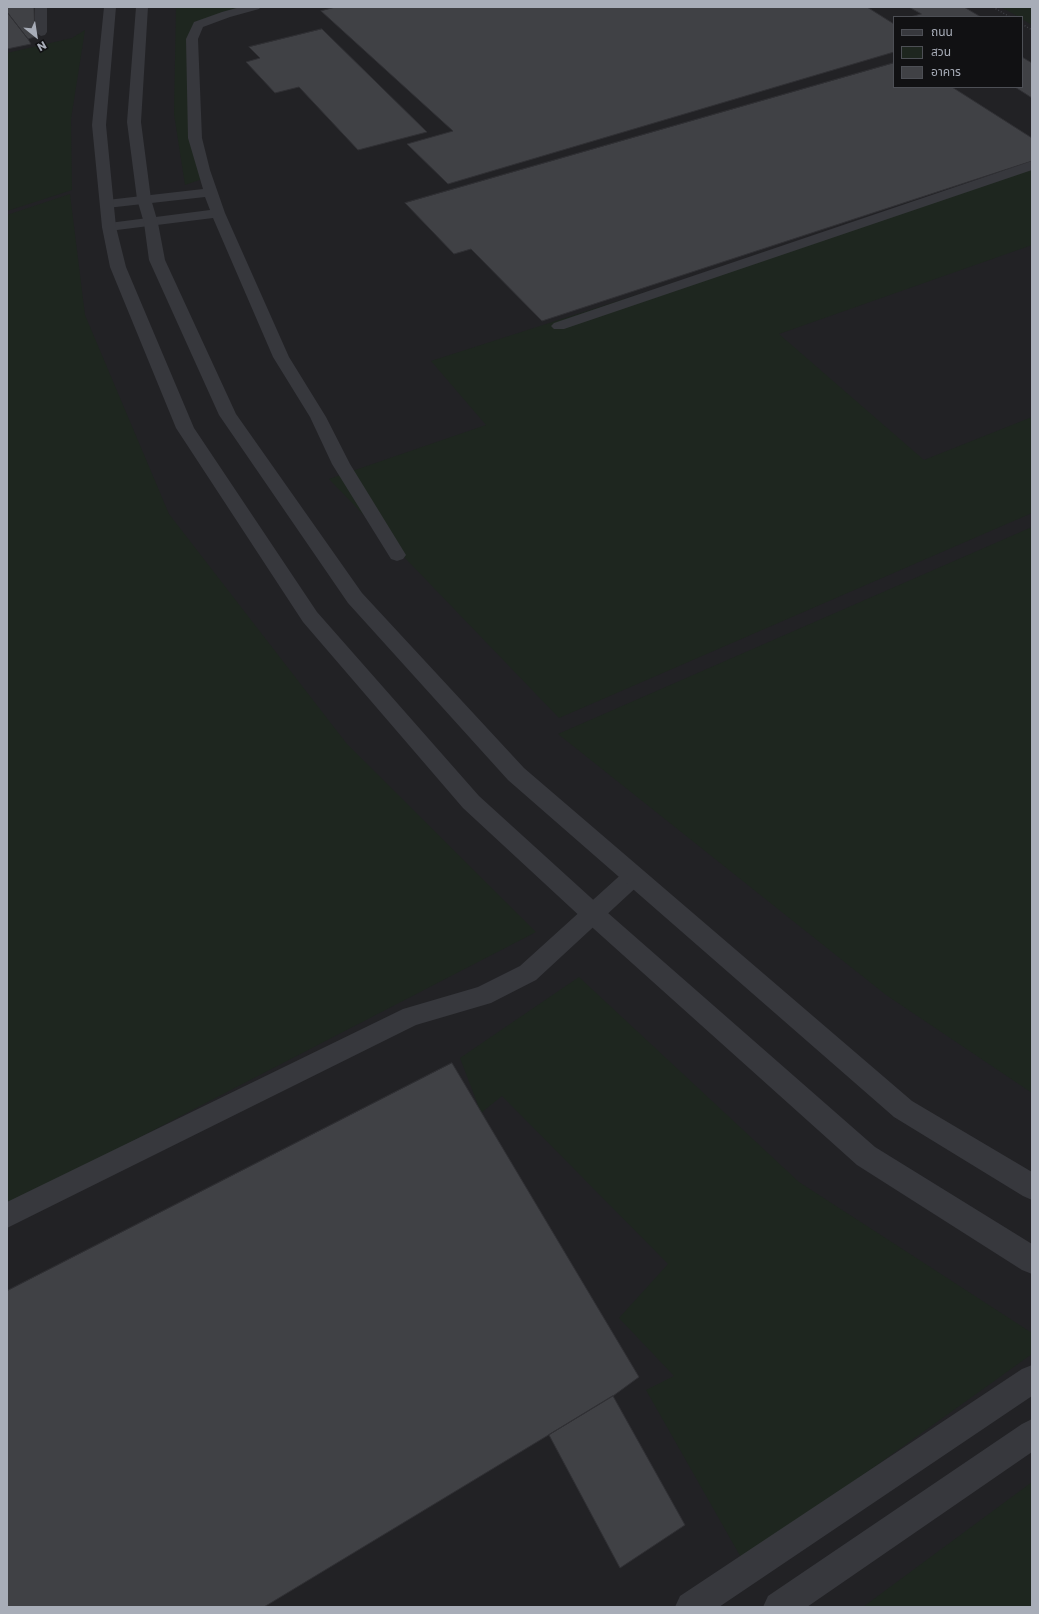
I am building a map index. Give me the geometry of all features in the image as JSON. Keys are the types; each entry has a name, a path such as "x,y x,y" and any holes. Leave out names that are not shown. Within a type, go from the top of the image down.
{"street":[{"path":"110,7 99,125 108,204 109,227 118,267 185,428 310,617 472,802 592,913 866,1156 1032,1260"},
{"path":"142,7 134,122 144,199 151,223 157,260 228,415 355,598 516,774 903,1109 1032,1187"},
{"path":"690,1607 1032,1379"},
{"path":"779,1607 1032,1434"}],"lane":[{"path":"41,7 41,32"},
{"path":"255,7 226,14 198,25 192,39 195,138 218,213 282,357 318,417 340,464 397,554"},
{"path":"559,326 1032,165"},
{"path":"108,204 211,192"},
{"path":"109,227 151,223 218,213"},
{"path":"7,1215 411,1016 483,996 528,973 634,876"}],"path":[{"path":"992,7 1008,16"},
{"path":"1023,25 1032,30"}],"shaded area":[{"path":"7,7 1032,7 1032,1607 7,1607"}],"green space":[{"path":"176,7 252,7 203,24 193,47 202,179 185,185 174,114"},
{"path":"1001,7 1032,7 1032,25 1023,20 1023,16 1017,16"},
{"path":"85,30 71,119 72,190 7,211 7,53 72,38"},
{"path":"1032,168 1032,245 779,334 924,460 1032,417 1032,513 559,718 329,479 486,425 431,361"},
{"path":"70,194 85,315 169,514 347,744 536,932 7,1206 7,215"},
{"path":"1032,527 1032,1093 886,995 558,734"},
{"path":"579,977 799,1182 1032,1333 1032,1354 743,1561 646,1390 674,1376 619,1318 668,1264 502,1096 481,1113 460,1058"},
{"path":"1032,1482 1032,1607 863,1607"}],"building":[{"path":"7,7 34,7 35,37 28,39 7,12"},
{"path":"336,7 867,7 893,23 893,52 448,184 407,144 453,131 321,11"},
{"path":"909,7 964,7 979,16 914,16 921,14"},
{"path":"7,12 28,39 31,44 7,49"},
{"path":"322,29 427,132 358,150 299,87 275,93 246,62 260,58 249,47"},
{"path":"1023,58 1032,63 1032,98 1017,88 1023,88"},
{"path":"893,63 893,88 954,88 1032,138 1032,161 542,321 471,249 454,254 405,203"},
{"path":"452,1063 639,1377 613,1396 264,1607 7,1607 7,1291"},
{"path":"613,1396 685,1525 620,1568 549,1435"}]}
